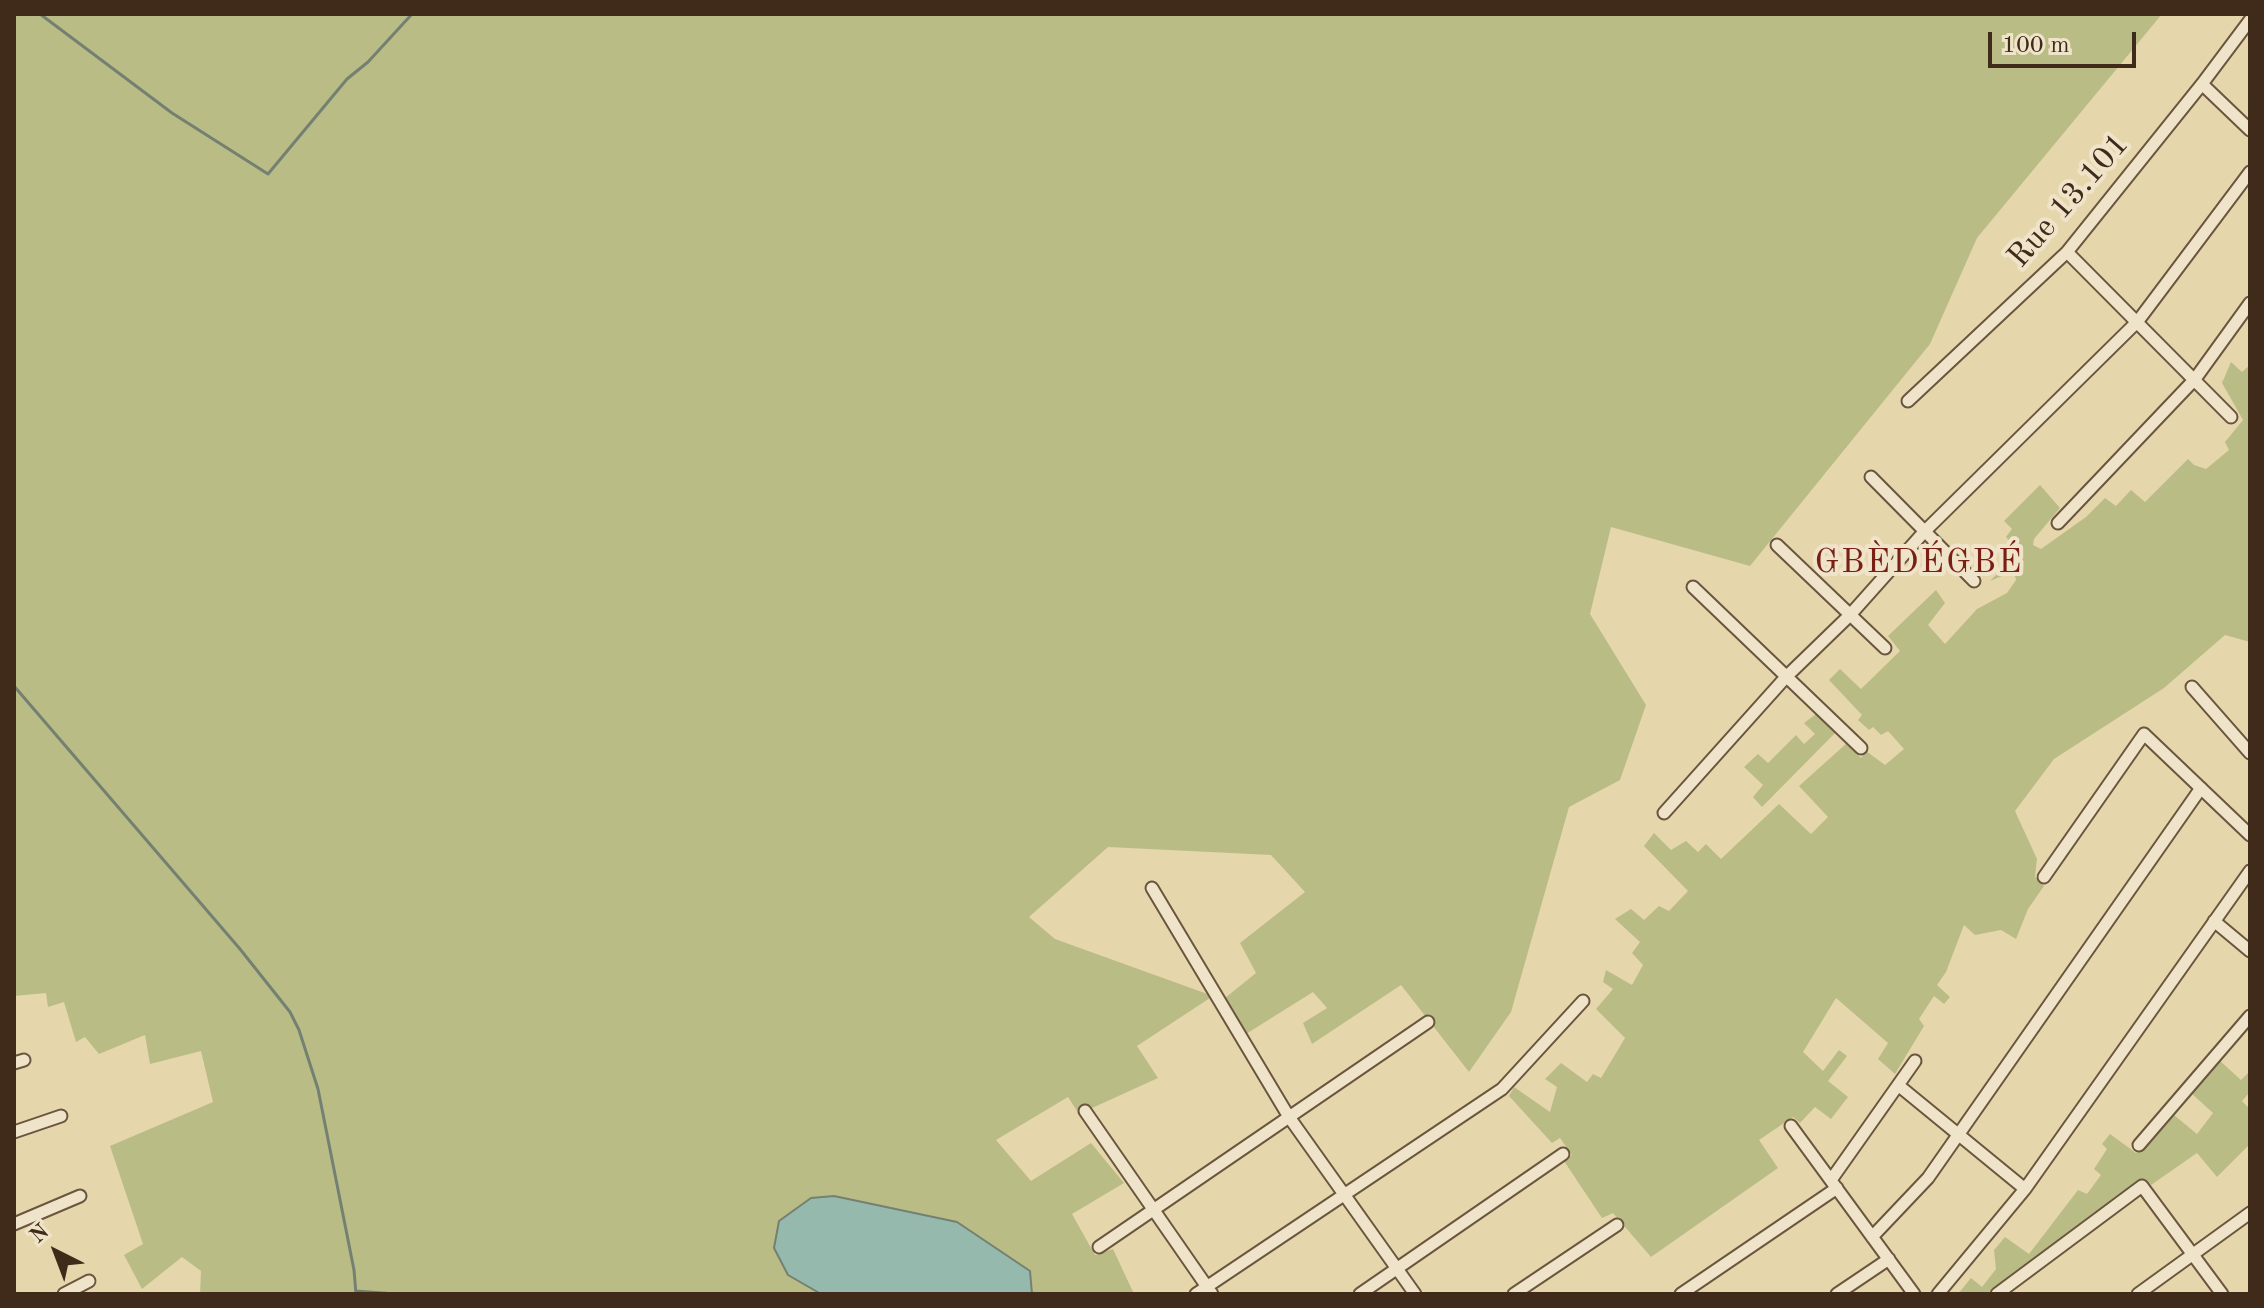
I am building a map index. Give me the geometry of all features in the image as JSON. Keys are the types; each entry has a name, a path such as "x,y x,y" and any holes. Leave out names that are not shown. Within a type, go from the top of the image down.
{"street":[{"name":"Rue 13.101","path":"1908,401 2067,252 2250,20"},
{"path":"2202,84 2250,130"},
{"path":"1664,813 1786,677 1850,615 1924,532 2138,321 2250,172"},
{"path":"2067,252 2231,417"},
{"path":"2058,523 2195,379 2250,303"},
{"path":"1871,477 1974,581"},
{"path":"1777,545 1885,648"},
{"path":"1693,587 1861,748"},
{"path":"2192,687 2248,747"},
{"path":"2044,877 2144,734 2250,835"},
{"path":"1872,1237 1928,1178 2201,788"},
{"path":"1938,1294 2025,1189 2250,871"},
{"path":"1152,888 1289,1117 1415,1294"},
{"path":"2214,921 2250,951"},
{"path":"1085,1111 1205,1292 1502,1089 1583,1001"},
{"path":"2139,1145 2250,1016"},
{"path":"1099,1247 1428,1022"},
{"path":"1681,1294 1834,1184 1915,1061"},
{"path":"1898,1085 2025,1189"},
{"path":"14,1132 61,1116"},
{"path":"1791,1126 1914,1294"},
{"path":"1360,1294 1563,1154"},
{"path":"1997,1294 2142,1186 2222,1294"},
{"path":"14,1224 80,1196"},
{"path":"2138,1294 2250,1213"},
{"path":"1514,1294 1617,1225"},
{"path":"1837,1294 1889,1259"},
{"path":"64,1294 89,1281"}],"green space":[{"path":"14,14 2162,14 1977,238 1930,344 1750,566 1611,527 1590,614 1646,705 1620,780 1569,807 1511,1012 1469,1072 1401,985 1312,1044 1303,1023 1327,1008 1313,992 1246,1034 1225,998 1256,973 1240,943 1305,892 1271,855 1108,847 1029,917 1055,939 1213,996 1137,1046 1158,1078 1079,1114 1068,1097 996,1140 1031,1181 1091,1143 1124,1183 1072,1214 1095,1255 1113,1249 1134,1294 1032,1294 1030,1271 915,1214 834,1196 788,1275 821,1294 200,1294 201,1271 182,1257 142,1289 124,1255 143,1244 110,1146 213,1102 201,1051 150,1064 145,1035 99,1054 85,1037 76,1042 64,1002 48,1007 46,993 14,996"},
{"path":"2231,362 2242,372 2250,365 2250,642 2225,635 2164,688 2054,759 2015,811 2037,859 2035,877 2044,886 2028,909 2016,939 2001,930 1975,935 1964,925 1946,972 1937,985 1950,997 1944,1004 1934,996 1919,1019 1924,1026 1895,1074 1878,1059 1888,1043 1836,998 1803,1052 1823,1071 1839,1050 1847,1056 1828,1081 1848,1097 1831,1119 1815,1107 1800,1123 1793,1117 1759,1140 1778,1168 1651,1257 1613,1213 1602,1218 1564,1161 1572,1155 1560,1138 1552,1143 1509,1096 1514,1087 1550,1112 1557,1087 1545,1079 1561,1063 1587,1082 1593,1074 1601,1078 1625,1038 1596,1009 1613,989 1603,982 1606,970 1632,985 1643,965 1632,953 1640,942 1615,919 1631,909 1644,920 1659,906 1669,911 1688,891 1644,846 1654,833 1671,850 1686,841 1698,852 1706,844 1721,859 1779,804 1811,834 1828,817 1799,786 1847,743 1861,758 1866,751 1885,765 1904,749 1888,731 1881,735 1858,720 1862,715 1829,680 1840,669 1861,689 1900,651 1888,636 1936,590 1945,603 1928,625 1945,644 1977,609 2007,593 2016,580 2015,576 2009,573 1990,581 2020,552 2006,537 2012,529 2004,521 2040,485 2060,508 2034,539 2033,545 2041,549 2086,517 2105,498 2116,506 2131,490 2145,502 2188,459 2206,469 2229,450 2225,442 2243,420 2222,383"},
{"path":"1816,714 1835,733 1762,807 1753,797 1763,785 1744,767 1758,754 1768,763 1796,735 1804,744 1815,734 1804,723"},
{"path":"2219,1060 2241,1080 2250,1071 2250,1092 2242,1101 2250,1109 2250,1144 2217,1177 2197,1153 2151,1185 2145,1179 1986,1294 1958,1294 1971,1278 1982,1287 1996,1269 1994,1250 2005,1237 2029,1254 2078,1190 2087,1194 2101,1175 2094,1169 2107,1149 2102,1144 2110,1134 2136,1153 2174,1115 2197,1134 2213,1113 2191,1093"}],"water":[{"path":"834,1196 957,1222 1030,1271 1032,1294 821,1294 788,1275 774,1248 779,1221 811,1198"}],"waterway":[{"path":"40,14 172,113 268,174 347,79 368,62 412,14"},
{"path":"14,686 240,949 290,1012 318,1089 354,1270 356,1294"},
{"path":"356,1291 395,1294"}],"district":[{"name":"GBÈDÉGBÉ","path":"1919,563"}]}
